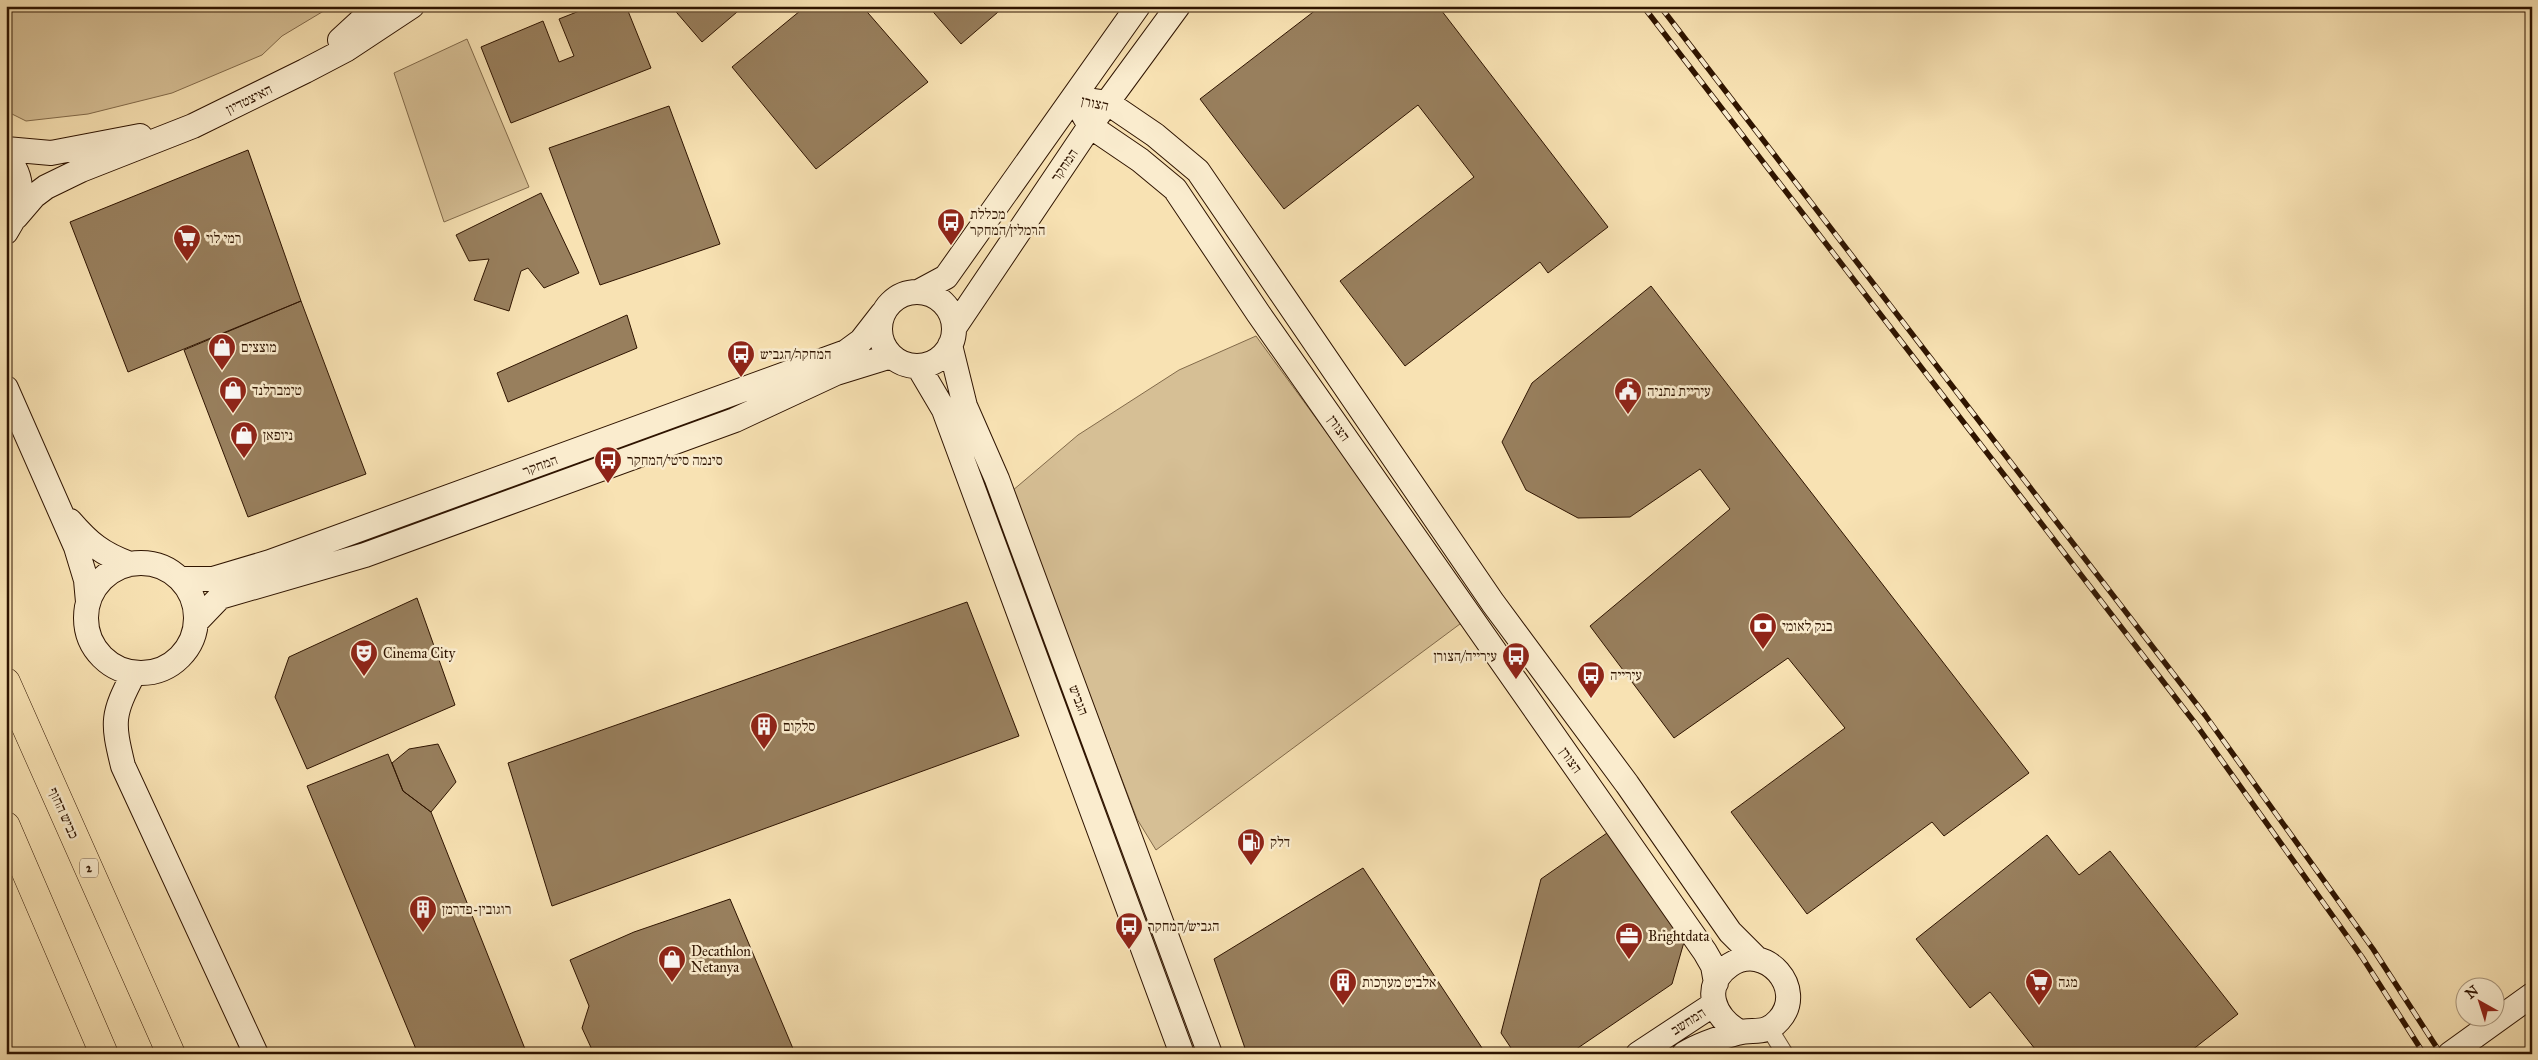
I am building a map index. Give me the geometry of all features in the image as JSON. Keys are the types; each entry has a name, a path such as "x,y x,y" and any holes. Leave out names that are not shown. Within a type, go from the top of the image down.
{"highway":[{"name":"כביש החוף","path":"6,682 172,1054"},
{"path":"6,826 104,1054"},
{"path":"145,994 177,1054"}],"street":[{"path":"305,72 377,6"},
{"path":"305,72 347,49 412,6"},
{"path":"920,292 946,277 1138,6"},
{"name":"המחקר","path":"952,336 1090,126 1178,6"},
{"name":"האיצטדיון","path":"193,126 305,72"},
{"name":"הצורן","path":"1074,98 1108,103 1155,135 1198,171 1493,603 1627,784 1730,932 1757,959"},
{"name":"הצורן","path":"1074,98 1090,126 1140,160 1175,189 1258,313 1705,952 1712,966 1715,994"},
{"path":"6,149 51,153 193,126"},
{"path":"11,224 34,196 62,178 193,126"},
{"path":"6,157 19,179 21,198 11,224"},
{"path":"908,292 920,292 941,300 952,317 952,336 937,360 918,366 908,365 891,356 880,337 879,326 882,314 888,304 908,292"},
{"name":"המחקר","path":"180,579 212,579 270,562 760,385 846,352 861,341 882,314"},
{"name":"הגביש","path":"952,336 965,406 997,479 1210,1054"},
{"name":"המחקר","path":"196,622 220,597 365,555 735,420 836,373 891,356"},
{"name":"הגביש","path":"918,366 944,410 1182,1054"},
{"path":"6,388 76,547 86,580 88,634 95,649 105,661 119,669 134,673 150,673 166,668 179,659 189,646 195,631 194,600 180,579 163,567 148,563 130,564 106,576 95,588 88,602"},
{"path":"975,494 997,479"},
{"path":"58,509 87,541 103,554 130,564"},
{"path":"1473,620 1493,603"},
{"path":"134,673 116,713 115,732 123,766 256,1054"},
{"path":"1743,959 1757,959 1770,964 1780,973 1786,984 1788,1000 1786,1009 1779,1020 1769,1028 1757,1033 1740,1032 1728,1025 1720,1016 1715,994 1722,972 1731,964 1743,959"},
{"name":"המחשב","path":"1638,1054 1715,994"},
{"path":"2450,1054 2532,995"},
{"path":"1769,1028 1786,1054"},
{"name":"המחשב","path":"1684,1054 1740,1032"}],"shaded area":[{"path":"6,6 332,6 282,36 262,55 172,93 88,114 26,121 6,111"},
{"path":"467,39 529,187 444,222 394,73"},
{"path":"1256,336 1464,621 1156,850 1137,819 1012,491 1078,435 1179,370"}],"building":[{"path":"592,6 626,6 651,68 511,123 481,47 543,21 559,62 574,56 559,19"},
{"path":"671,6 744,6 702,42"},
{"path":"806,6 862,6 928,82 816,169 732,67"},
{"path":"928,6 1005,6 961,44"},
{"path":"1321,6 1438,6 1608,227 1548,273 1540,262 1405,366 1340,281 1474,177 1418,105 1284,209 1200,99"},
{"path":"669,106 720,244 600,285 549,148"},
{"name":"רמי לוי","path":"248,150 301,301 128,372 70,222"},
{"path":"541,193 579,273 544,288 528,268 521,271 509,311 474,300 489,259 469,261 456,235"},
{"path":"1651,286 2029,773 1944,836 1932,822 1807,914 1731,812 1845,728 1788,658 1674,738 1590,626 1730,509 1700,469 1630,517 1578,518 1526,490 1502,442 1532,383"},
{"path":"301,301 366,474 248,517 184,350"},
{"path":"627,315 637,348 508,402 497,373"},
{"name":"Cinema City","path":"417,598 455,705 307,769 275,697 289,657"},
{"name":"סלקום","path":"967,602 1019,736 552,906 508,763"},
{"path":"438,744 456,782 431,812 403,791 392,763 409,749"},
{"name":"רוגובין-פדרמן","path":"388,754 403,791 431,812 527,1054 418,1054 307,786"},
{"path":"1607,833 1684,942 1672,984 1569,1054 1515,1054 1501,1033 1541,879"},
{"path":"2047,835 2079,875 2110,851 2238,1014 2187,1054 2039,1054 1990,992 1970,1008 1916,939"},
{"name":"אלביט מערכות","path":"1363,868 1486,1054 1247,1054 1214,959"},
{"name":"Decathlon Netanya","path":"730,899 794,1051 785,1054 594,1054 582,1028 589,1006 570,960 634,932"}],"railway":[{"path":"1643,6 2195,723 2362,957 2424,1054"},
{"path":"1660,6 2205,715 2373,949 2441,1054"}],"place":[{"name":"מכללת הרמלין/המחקר","path":"951,246"},
{"name":"רמי לוי","path":"187,262"},
{"name":"מוצצים","path":"222,371"},
{"name":"המחקר/הגביש","path":"741,378"},
{"name":"טימברלנד","path":"233,414"},
{"name":"עיריית נתניה","path":"1628,415"},
{"name":"ניופאן","path":"244,459"},
{"name":"סינמה סיטי/המחקר","path":"608,484"},
{"name":"בנק לאומי","path":"1763,650"},
{"name":"Cinema City","path":"364,677"},
{"name":"עירייה/הצורן","path":"1516,680"},
{"name":"עירייה","path":"1591,699"},
{"name":"סלקום","path":"764,750"},
{"name":"דלק","path":"1251,866"},
{"name":"רוגובין-פדרמן","path":"423,933"},
{"name":"הגביש/המחקר","path":"1129,950"},
{"name":"Brightdata","path":"1629,960"},
{"name":"Decathlon Netanya","path":"672,983"},
{"name":"אלביט מערכות","path":"1343,1006"},
{"name":"מגה","path":"2039,1006"}]}
